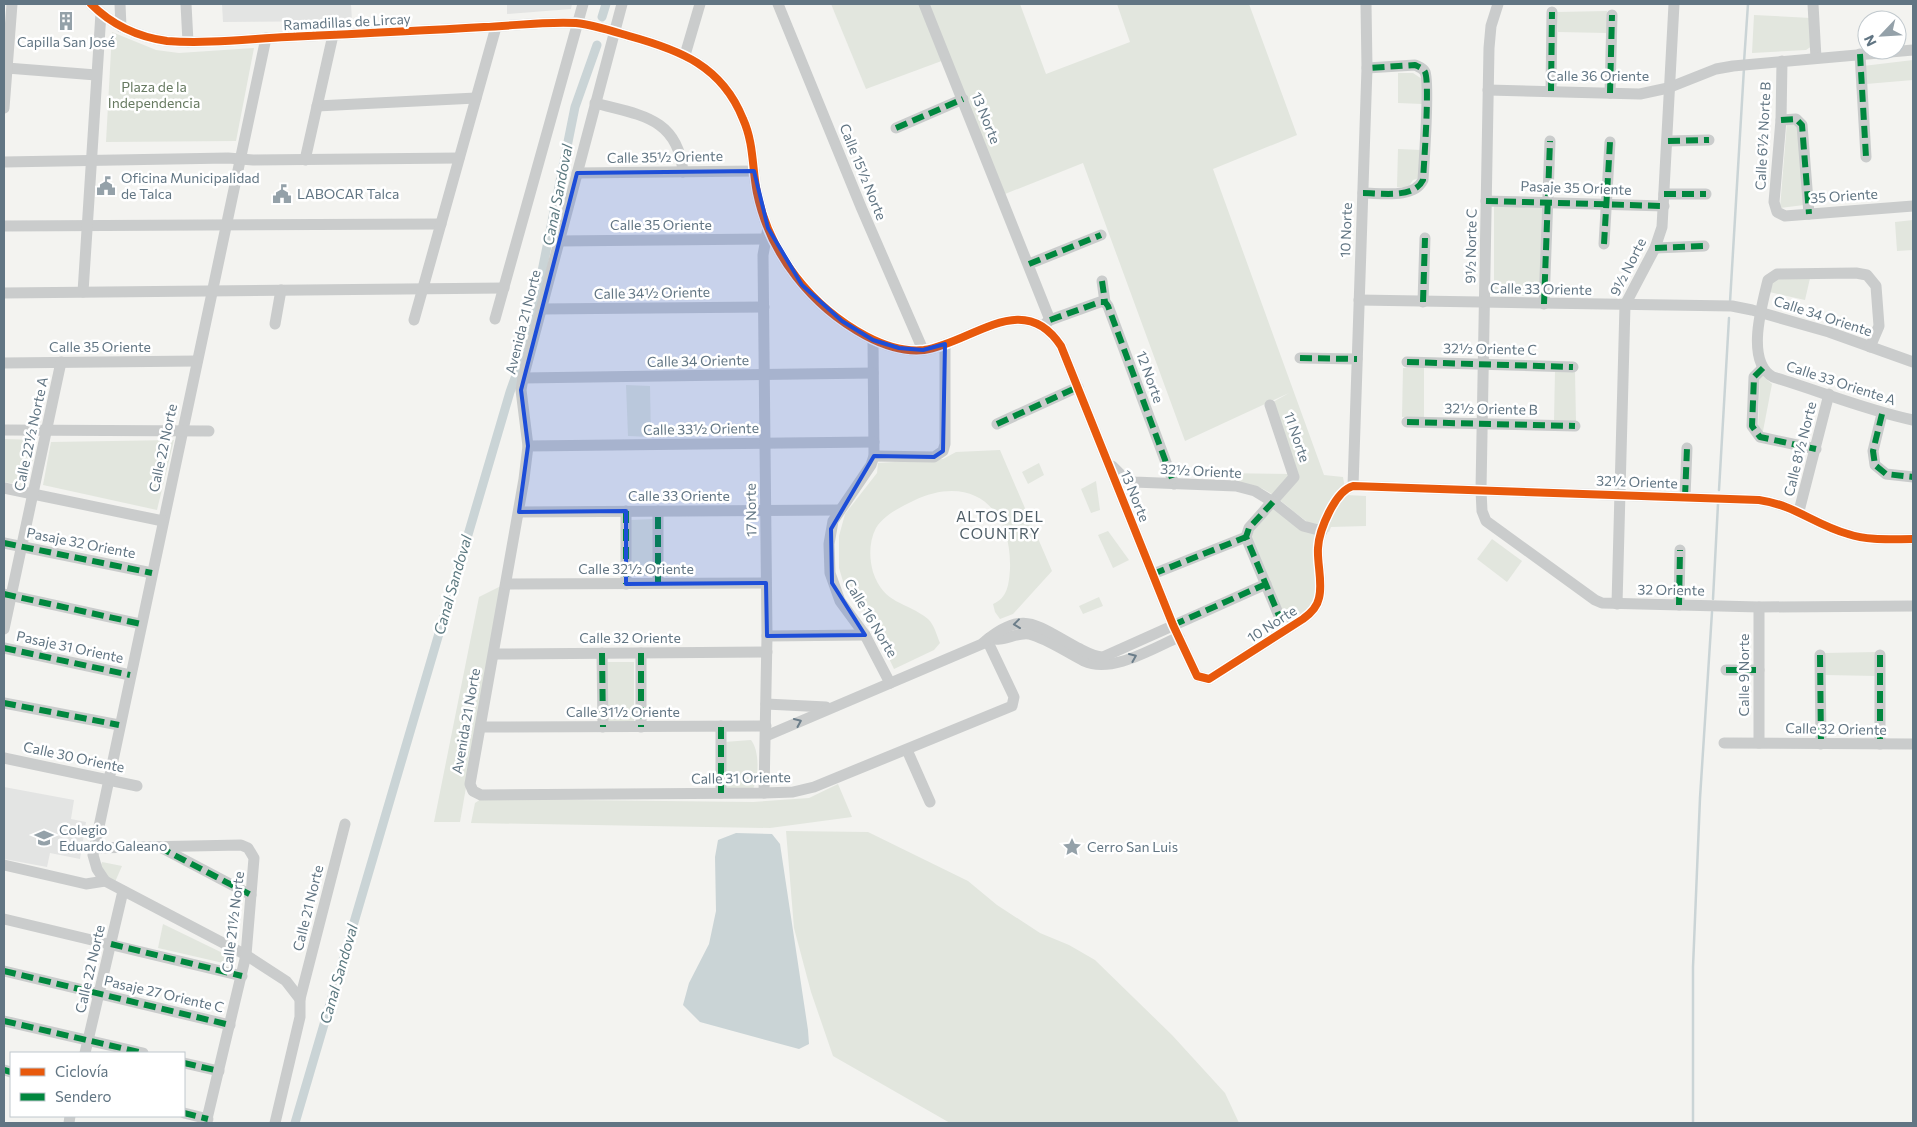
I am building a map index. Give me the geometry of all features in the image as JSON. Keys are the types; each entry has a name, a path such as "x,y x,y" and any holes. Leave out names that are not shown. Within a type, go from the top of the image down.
{"street":[{"path":"4,108 12,4"},
{"name":"Ramadillas de Lircay","path":"91,4 121,27 157,40 188,42 578,24 659,44 685,54 711,72 735,102 748,130 759,201 768,228 787,265 809,293 842,321 873,340 899,348 923,350"},
{"path":"120,4 121,27"},
{"path":"186,4 188,42"},
{"name":"Avenida 21 Norte","path":"495,319 583,4"},
{"name":"Avenida 21 Norte","path":"480,795 473,791 470,784 519,512 528,446 522,396 524,378 558,241 622,4"},
{"path":"685,54 700,4"},
{"name":"Calle 15½ Norte","path":"778,4 861,207 923,350"},
{"name":"13 Norte","path":"924,4 1029,264 1047,323 1061,346 1173,625 1197,676 1201,678"},
{"name":"10 Norte","path":"1201,678 1209,679 1310,614 1319,600 1318,550 1322,531 1339,494 1353,486 1367,68 1366,4"},
{"name":"9½ Norte C","path":"1481,490 1488,90 1490,37 1498,4"},
{"name":"9½ Norte","path":"1617,604 1625,305 1655,248 1662,227 1674,4"},
{"path":"1813,4 1816,58"},
{"path":"1551,92 1552,12"},
{"path":"83,292 101,13"},
{"path":"1610,93 1612,15"},
{"path":"414,320 496,27"},
{"path":"305,160 332,35"},
{"name":"Calle 22 Norte","path":"106,881 95,865 93,848 266,38"},
{"name":"Calle 36 Oriente","path":"1488,90 1640,94 1668,88 1716,69 1782,60 1857,54"},
{"name":"Calle 6½ Norte B","path":"1777,212 1774,202 1781,120 1782,60"},
{"path":"1860,60 1866,157"},
{"path":"1363,193 1410,192 1416,189 1423,180 1426,102 1424,71 1415,65 1367,68"},
{"path":"7,68 96,75"},
{"path":"317,106 476,98"},
{"path":"896,128 963,100"},
{"path":"595,103 646,117 662,125 671,135 678,148 683,172"},
{"path":"1781,120 1796,119 1802,125 1809,214"},
{"path":"1668,141 1709,140"},
{"path":"1544,304 1550,141"},
{"path":"1604,244 1610,142"},
{"path":"4,162 459,158"},
{"name":"Calle 35½ Oriente","path":"577,173 754,171"},
{"name":"Pasaje 35 Oriente","path":"1486,201 1606,204 1664,200 1706,194"},
{"name":"35 Oriente","path":"1777,212 1785,216 1913,206"},
{"path":"4,226 441,224"},
{"name":"17 Norte","path":"764,793 767,636 764,307 765,239 768,228"},
{"path":"1029,264 1101,235"},
{"path":"1423,302 1425,238"},
{"name":"Calle 35 Oriente","path":"558,241 765,239"},
{"path":"1655,248 1704,246"},
{"path":"1816,449 1764,438 1755,433 1752,426 1754,377 1763,368 1758,349 1761,312 1768,280 1777,274 1856,273 1867,275 1876,286 1879,326 1870,347"},
{"name":"12 Norte","path":"1102,281 1105,302 1174,484"},
{"path":"4,293 504,288"},
{"path":"275,324 281,290"},
{"name":"Calle 33 Oriente","path":"1359,300 1722,306"},
{"path":"923,350 945,344 1006,320 1024,319 1047,323 1100,302 1105,302"},
{"name":"Calle 34 Oriente","path":"1722,306 1761,312 1913,362"},
{"name":"Calle 34½ Oriente","path":"541,309 764,307"},
{"name":"Calle 16 Norte","path":"873,340 874,456 871,465 839,510 831,529 830,573 840,602 865,635 890,683"},
{"path":"874,456 932,457 941,453 945,444 945,344"},
{"path":"1300,358 1357,359"},
{"name":"Calle 35 Oriente","path":"4,363 197,361"},
{"name":"Calle 22½ Norte A","path":"4,629 7,595 22,546 61,362"},
{"name":"32½ Oriente C","path":"1406,362 1573,366"},
{"name":"Calle 33 Oriente A","path":"1763,368 1773,377 1829,394 1882,414 1913,420"},
{"name":"Calle 34 Oriente","path":"524,378 873,373"},
{"path":"997,424 1078,387"},
{"name":"Calle 8½ Norte","path":"1799,511 1829,394"},
{"name":"11 Norte","path":"1270,405 1294,476 1274,502"},
{"path":"1882,414 1873,451 1876,466 1891,475 1913,477"},
{"name":"32½ Oriente B","path":"1407,422 1575,426"},
{"path":"4,430 209,431"},
{"name":"Calle 33½ Oriente","path":"528,446 874,442"},
{"path":"1685,497 1687,448"},
{"name":"32½ Oriente","path":"1106,457 1123,477 1134,482 1236,486 1255,491 1274,502 1303,526 1322,531"},
{"name":"32½ Oriente","path":"1353,486 1621,494 1769,502 1799,511 1832,528 1857,537 1913,539"},
{"path":"4,488 163,522"},
{"name":"32 Oriente","path":"1481,490 1482,514 1489,524 1595,600 1617,604 1759,607 1913,606"},
{"path":"1274,502 1249,528 1246,537 1285,630"},
{"name":"Calle 33 Oriente","path":"519,512 839,510"},
{"path":"626,511 626,584"},
{"path":"658,511 658,584"},
{"path":"1153,574 1246,537"},
{"name":"Pasaje 32 Oriente","path":"4,543 152,573"},
{"path":"1679,605 1680,550"},
{"name":"Calle 32½ Oriente","path":"506,584 766,583"},
{"path":"1099,661 1173,625 1266,584"},
{"path":"7,595 141,624"},
{"name":"Calle 9 Norte","path":"1759,607 1759,743"},
{"path":"766,731 830,708 982,644 998,630 1012,624 1029,623 1099,661 1115,664 1179,637"},
{"path":"767,636 865,635"},
{"name":"Calle 31 Oriente","path":"480,795 764,793 793,792 814,787 1009,709 1014,704 1014,697 988,639"},
{"name":"Pasaje 31 Oriente","path":"4,648 130,675"},
{"name":"Calle 32 Oriente","path":"494,654 767,652"},
{"path":"602,653 603,727"},
{"path":"641,653 641,727"},
{"path":"1820,655 1821,744"},
{"path":"1880,655 1880,744"},
{"path":"1726,670 1759,670"},
{"path":"4,703 119,725"},
{"path":"766,704 830,708"},
{"path":"721,726 721,794"},
{"name":"Calle 31½ Oriente","path":"481,728 721,726 766,731"},
{"path":"1724,742 1759,743"},
{"name":"Calle 32 Oriente","path":"1759,743 1913,744"},
{"path":"907,750 930,802"},
{"name":"Calle 30 Oriente","path":"4,758 138,786"},
{"name":"Calle 21 Norte","path":"300,999 345,824"},
{"name":"Calle 21½ Norte","path":"93,848 241,845 248,848 254,858 246,955 207,1121"},
{"path":"160,847 250,895"},
{"path":"4,865 86,884 106,881 246,955 286,981 300,999 300,1017 275,1123"},
{"name":"Calle 22 Norte","path":"85,1052 123,891"},
{"path":"4,919 242,976"},
{"name":"Pasaje 27 Oriente C","path":"4,971 230,1025"},
{"path":"4,1021 140,1052"},
{"path":"185,1063 219,1071"},
{"path":"185,1113 207,1121"}],"highlighted area":[{"path":"754,171 768,228 802,285 842,321 873,340 899,348 923,350 945,344 943,451 934,457 874,456 831,529 832,583 865,635 767,636 766,583 626,584 626,511 519,512 528,446 521,390 577,173"}],"shaded area":[{"path":"222,4 351,4 352,21 223,22"},
{"path":"507,4 572,4 571,9 507,14"},
{"name":"Colegio Eduardo Galeano","path":"4,787 74,800 71,819 86,822 80,859 50,853 47,867 4,859"},
{"path":"736,833 772,834 780,844 808,1030 809,1044 799,1049 700,1022 683,1005 689,983 709,944 716,911 715,857 718,840"}],"green space":[{"path":"831,4 924,4 947,59 866,89"},
{"path":"928,4 1020,4 1046,74 1130,42 1117,4 1249,4 1297,135 1213,169 1324,475 1343,477 1346,495 1366,496 1366,526 1331,527 1329,532 1320,529 1303,519 1265,490 1229,479 1219,473 1297,474 1273,402 1289,393 1185,441 1083,163 1005,194"},
{"path":"1607,11 1607,33 1558,32 1557,12"},
{"path":"1754,15 1811,18 1812,46 1806,50 1752,53"},
{"name":"Plaza de la Independencia","path":"112,32 156,50 179,53 254,48 236,141 106,142"},
{"path":"1913,60 1913,80 1866,84 1863,66"},
{"path":"1398,73 1413,73 1422,79 1422,104 1398,103"},
{"path":"1787,122 1798,126 1804,205 1780,208"},
{"path":"1398,149 1422,150 1420,178 1413,180 1408,187 1397,187"},
{"path":"1494,206 1542,206 1540,296 1494,295"},
{"path":"1913,220 1913,250 1897,251 1895,222"},
{"path":"1811,274 1805,300 1765,291 1768,280"},
{"path":"1403,368 1424,368 1424,417 1402,417"},
{"path":"1555,370 1575,371 1576,421 1554,421"},
{"path":"1760,374 1772,384 1763,431 1758,429"},
{"path":"626,385 650,386 651,437 628,436"},
{"path":"4,439 37,440 27,486 4,482"},
{"path":"174,440 157,510 43,485 51,442"},
{"path":"1000,450 1052,571 1013,614 1000,619 995,612 993,604 1002,598 1008,585 1010,569 1009,547 1004,528 995,513 984,501 970,494 953,491 934,493 892,512 879,523 872,538 870,550 873,572 883,591 889,597 920,613 930,621 940,643 934,650 894,669 884,648 889,645 880,629 845,588 839,568 839,536 845,514 877,473 878,463 943,459 956,452"},
{"path":"1039,463 1044,475 1028,484 1022,472"},
{"path":"1096,481 1100,510 1091,513 1081,489"},
{"path":"1273,507 1319,534 1316,601 1307,613 1286,626 1250,536"},
{"path":"654,519 654,576 631,576 630,520"},
{"path":"1108,531 1129,560 1113,568 1098,535"},
{"path":"1492,539 1522,561 1507,582 1477,559"},
{"path":"501,586 460,822 434,822 479,597"},
{"path":"1099,597 1103,606 1083,614 1079,606"},
{"path":"1877,652 1877,676 1825,675 1824,653"},
{"path":"605,662 634,662 634,721 605,721"},
{"path":"751,740 756,751 758,765 752,791 725,789 724,742"},
{"path":"838,784 852,817 770,828 471,823 475,803 481,799 753,802 809,798"},
{"path":"786,831 868,832 968,881 997,905 1040,933 1069,945 1095,960 1172,1035 1225,1093 1239,1123 950,1123 833,1056 811,992 794,928"},
{"path":"102,862 122,866 115,882 104,875 100,868"},
{"path":"163,924 235,959 232,965 158,948"}],"waterway":[{"name":"Canal Sandoval","path":"602,17 606,4"},
{"path":"1744,62 1748,4"},
{"name":"Canal Sandoval","path":"530,331 575,107 597,45"},
{"path":"1730,302 1744,68"},
{"path":"1719,490 1729,318"},
{"name":"Canal Sandoval","path":"295,1123 510,392 527,344"},
{"path":"1713,599 1718,504"},
{"path":"1693,1123 1693,967 1700,798 1712,612"}],"marked path":[{"path":"1551,91 1552,12"},
{"path":"1610,93 1612,15"},
{"path":"1860,60 1866,157"},
{"path":"1363,193 1396,194 1419,186 1423,180 1427,106 1425,72 1421,68 1415,65 1367,68"},
{"path":"896,128 963,99"},
{"path":"1781,120 1796,119 1802,125 1809,214"},
{"path":"1668,141 1709,140"},
{"path":"1544,304 1550,141"},
{"path":"1604,244 1610,142"},
{"path":"1664,194 1706,194"},
{"path":"1486,201 1664,206"},
{"path":"1029,264 1101,235"},
{"path":"1423,302 1425,238"},
{"path":"1655,248 1704,246"},
{"path":"1102,281 1105,302 1174,484"},
{"path":"1050,320 1100,302 1105,302"},
{"path":"1300,358 1357,359"},
{"path":"1407,362 1573,367"},
{"path":"1763,368 1754,377 1752,426 1760,437 1816,449"},
{"path":"997,424 1078,387"},
{"path":"1882,414 1873,451 1875,465 1886,474 1913,477"},
{"path":"1407,422 1575,426"},
{"path":"1685,497 1687,448"},
{"path":"1273,502 1249,528 1246,537 1285,630"},
{"path":"626,511 626,584"},
{"path":"658,511 658,583"},
{"path":"1153,574 1246,537"},
{"path":"4,543 152,573"},
{"path":"1679,605 1680,550"},
{"path":"1173,625 1266,584"},
{"path":"4,594 141,624"},
{"path":"4,648 130,675"},
{"path":"602,653 603,727"},
{"path":"641,653 641,727"},
{"path":"1820,655 1821,744"},
{"path":"1880,655 1880,744"},
{"path":"1726,670 1759,670"},
{"path":"4,703 119,725"},
{"path":"721,726 721,793"},
{"path":"159,847 251,895"},
{"path":"111,944 242,976"},
{"path":"4,971 230,1025"},
{"path":"4,1021 139,1052"},
{"path":"185,1063 219,1071"},
{"path":"4,1070 10,1072"},
{"path":"185,1113 208,1119"}],"cycle path":[{"path":"91,4 108,18 126,29 167,41 212,42 542,23 576,23 603,28 648,41 682,54 697,63 724,86 734,101 747,128 757,193 763,216 783,258 811,294 846,324 866,336 887,345 902,349 924,350 996,324 1014,320 1030,321 1046,329 1061,346 1173,625 1197,676 1209,679 1303,619 1313,610 1317,605 1320,592 1318,548 1321,531 1334,503 1346,489 1353,486 1759,500 1783,506 1825,526 1856,536 1880,539 1913,539"}],"place":[{"name":"Capilla San José","path":"66,21"},
{"name":"Oficina Municipalidad de Talca","path":"106,186"},
{"name":"LABOCAR Talca","path":"282,194"},
{"name":"Colegio Eduardo Galeano","path":"44,838"},
{"name":"Cerro San Luis","path":"1072,847"}],"district":[{"name":"ALTOS DEL COUNTRY","path":"1000,526"}]}
